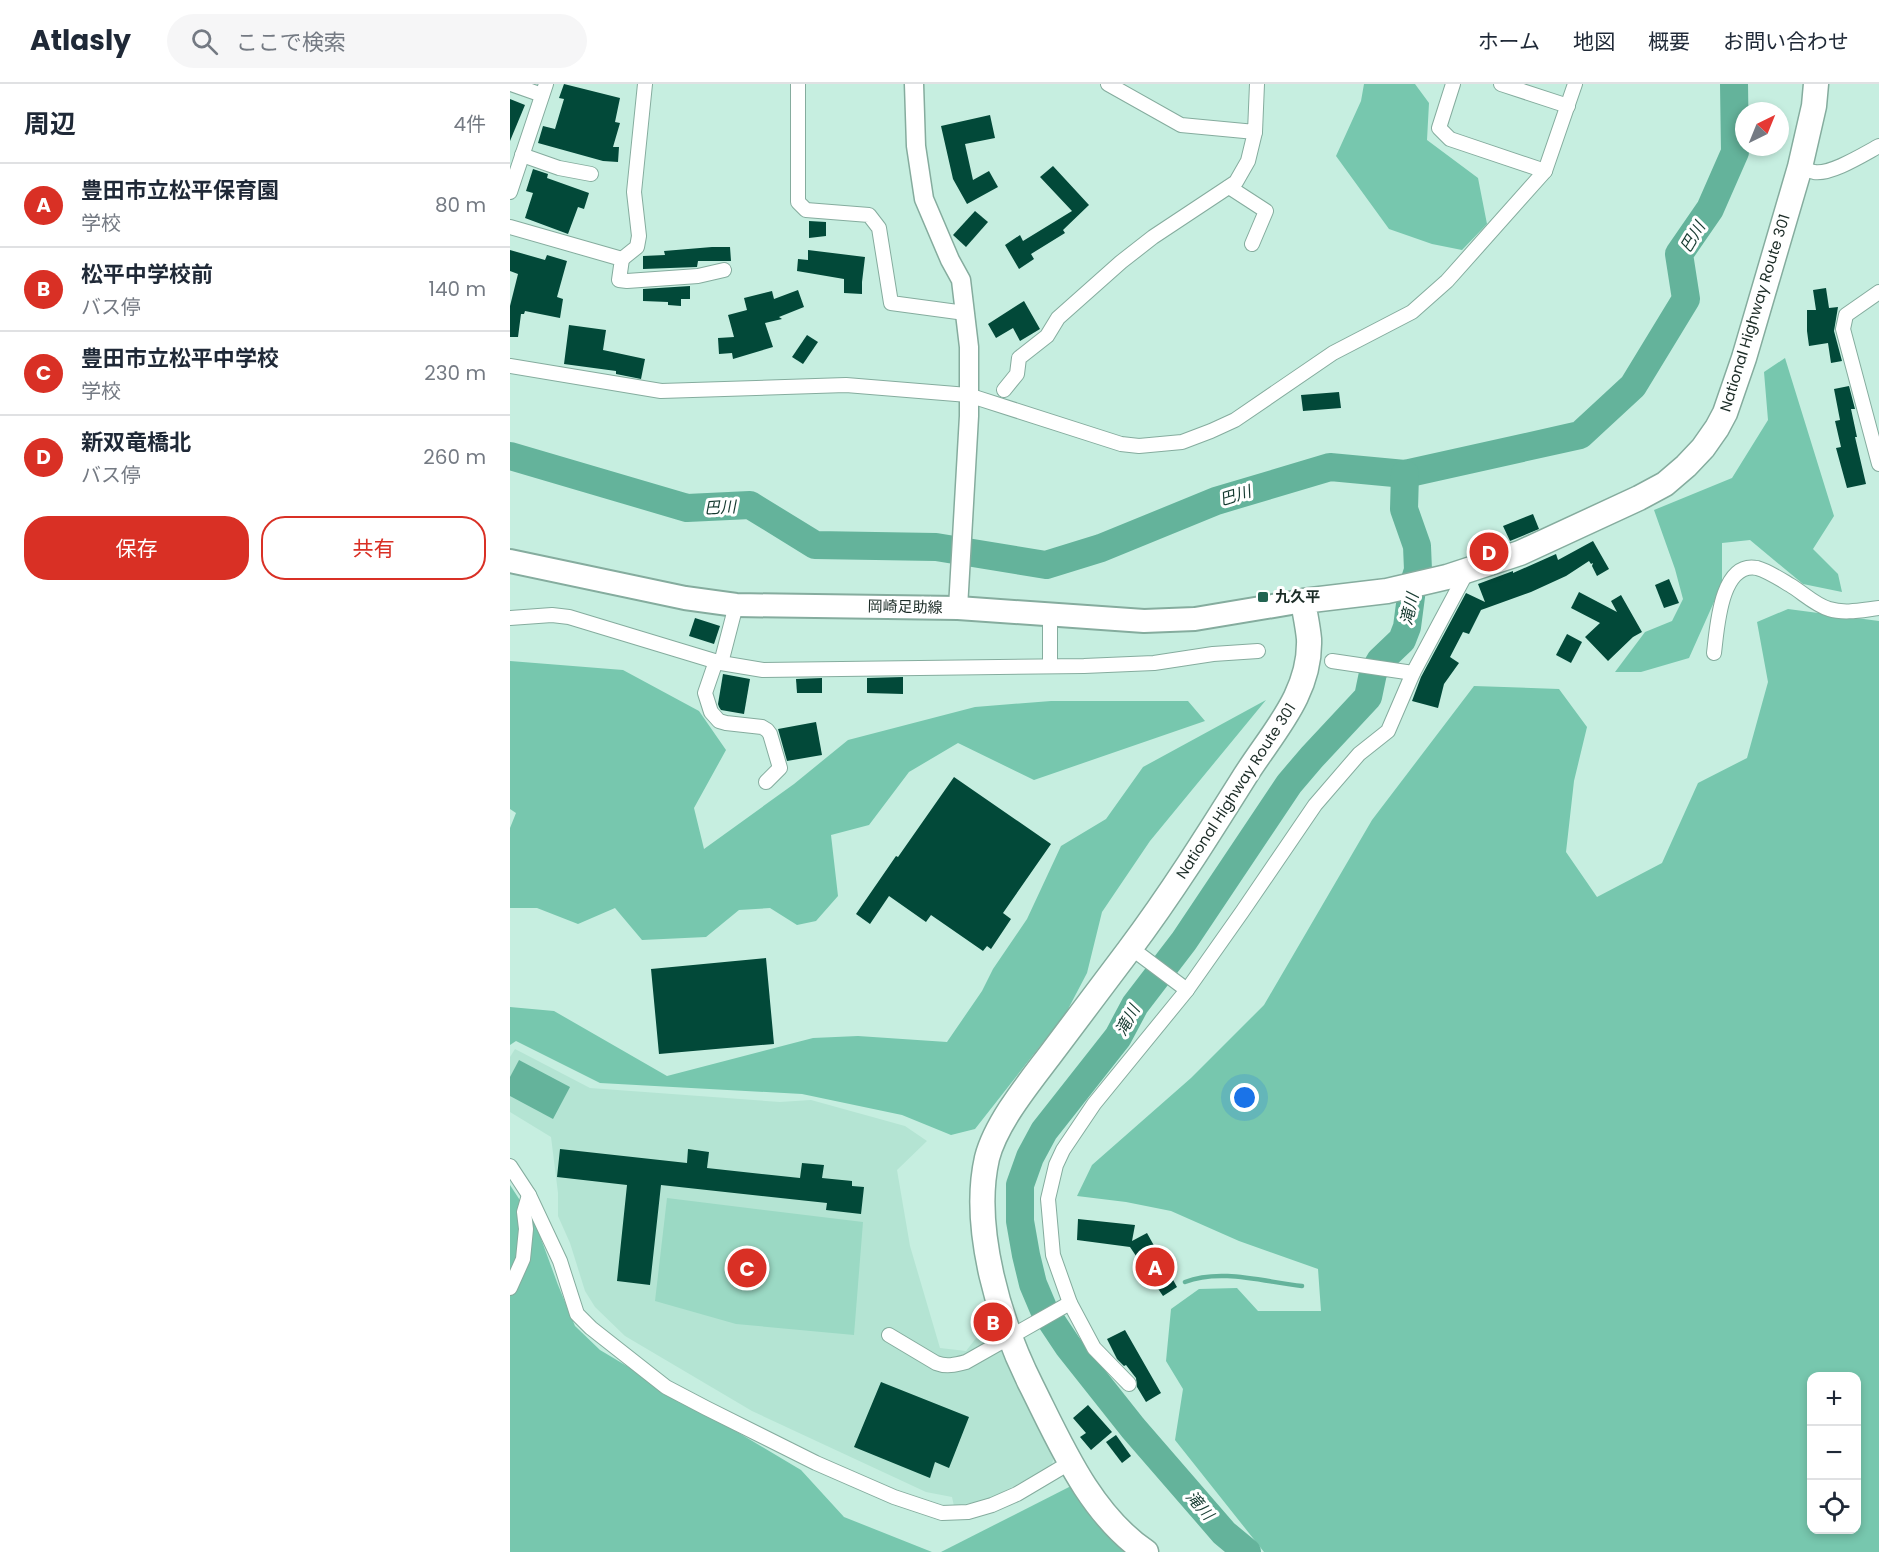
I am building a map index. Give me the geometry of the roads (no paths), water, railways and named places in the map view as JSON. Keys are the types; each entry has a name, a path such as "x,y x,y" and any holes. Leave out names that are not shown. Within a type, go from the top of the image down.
{"highway":[{"name":"National Highway Route 301","path":"1146,1552 1135,1545 1096,1503 1071,1462 1025,1373 1019,1332 993,1279 982,1196 988,1156 1021,1092 1131,948 1251,767 1279,729 1294,701 1308,660 1309,639 1303,601 1386,591 1457,573 1520,553 1665,484 1703,448 1725,413 1733,391 1800,168 1814,106 1816,84"}],"main road":[{"name":"岡崎足助線","path":"510,561 685,598 736,605 958,608 1144,621 1195,619 1303,601"}],"street":[{"path":"510,192 544,90 511,84"},
{"path":"645,84 634,192 639,236 637,247 622,259 619,280 698,276 724,270"},
{"path":"798,84 798,202 806,210 869,215 879,228 891,303 965,313"},
{"path":"914,84 916,146 924,199 961,280 969,347 969,416 958,608"},
{"path":"1108,84 1181,125 1255,132"},
{"path":"1004,390 1017,374 1019,358 1047,336 1058,318 1092,287 1153,237 1236,182 1248,161 1255,132 1257,84"},
{"path":"1453,84 1439,128 1450,139 1545,171"},
{"path":"1501,84 1568,106"},
{"path":"510,366 662,391 846,385 968,395 1121,444 1139,446 1182,442 1234,420 1333,353 1412,312 1448,281 1545,171 1575,84"},
{"path":"1800,168 1815,172 1828,170 1879,146"},
{"path":"522,155 559,168 591,174"},
{"path":"1229,187 1266,211 1252,244"},
{"path":"510,227 622,259"},
{"path":"1879,292 1846,315 1843,329 1879,464"},
{"path":"1714,653 1720,609 1730,580 1736,573 1746,569 1756,568 1776,577 1826,608 1842,612 1879,608"},
{"path":"1129,1384 1094,1348 1070,1303 1053,1255 1048,1200 1056,1165 1094,1104 1187,990 1315,805 1359,754 1388,731 1407,671 1457,573"},
{"path":"736,605 719,662 705,693 711,712 719,721 762,727 770,734 780,768 766,782"},
{"path":"510,618 552,615 569,617 719,662 763,670 1154,663 1212,654 1258,651"},
{"path":"1050,615 1050,665"},
{"path":"1332,660 1407,671"},
{"path":"1131,948 1187,990"},
{"path":"510,1166 529,1195 560,1261 577,1314 591,1328 666,1387 816,1463 894,1497 942,1513 968,1512 992,1505 1017,1494 1071,1462"},
{"path":"510,1288 524,1259 526,1229 524,1212 529,1195"},
{"path":"890,1335 944,1366 966,1362 1070,1303"}],"waterway":[{"name":"巴川","path":"510,456 687,508 750,505 815,545 936,547 1046,565 1101,548 1216,501 1330,467 1405,474 1580,435 1633,386 1686,299 1679,254 1710,209 1735,152 1734,84"},
{"name":"滝川","path":"1247,1552 1224,1533 1133,1428 1068,1346 1044,1310 1033,1284 1026,1255 1020,1221 1020,1185 1030,1157 1044,1131 1118,1037 1135,1005 1184,941 1289,784 1368,697 1373,673 1380,661 1402,640 1407,627 1412,589 1418,570 1417,546 1404,509 1405,474"},
{"path":"1185,1282 1213,1276 1228,1276 1302,1286"}],"place":[{"name":"新双竜橋北","path":"1489,552"},
{"name":"九久平","path":"1263,597"},
{"name":"豊田市立松平保育園","path":"1155,1267"},
{"name":"豊田市立松平中学校","path":"747,1268"},
{"name":"松平中学校前","path":"993,1322"}]}
